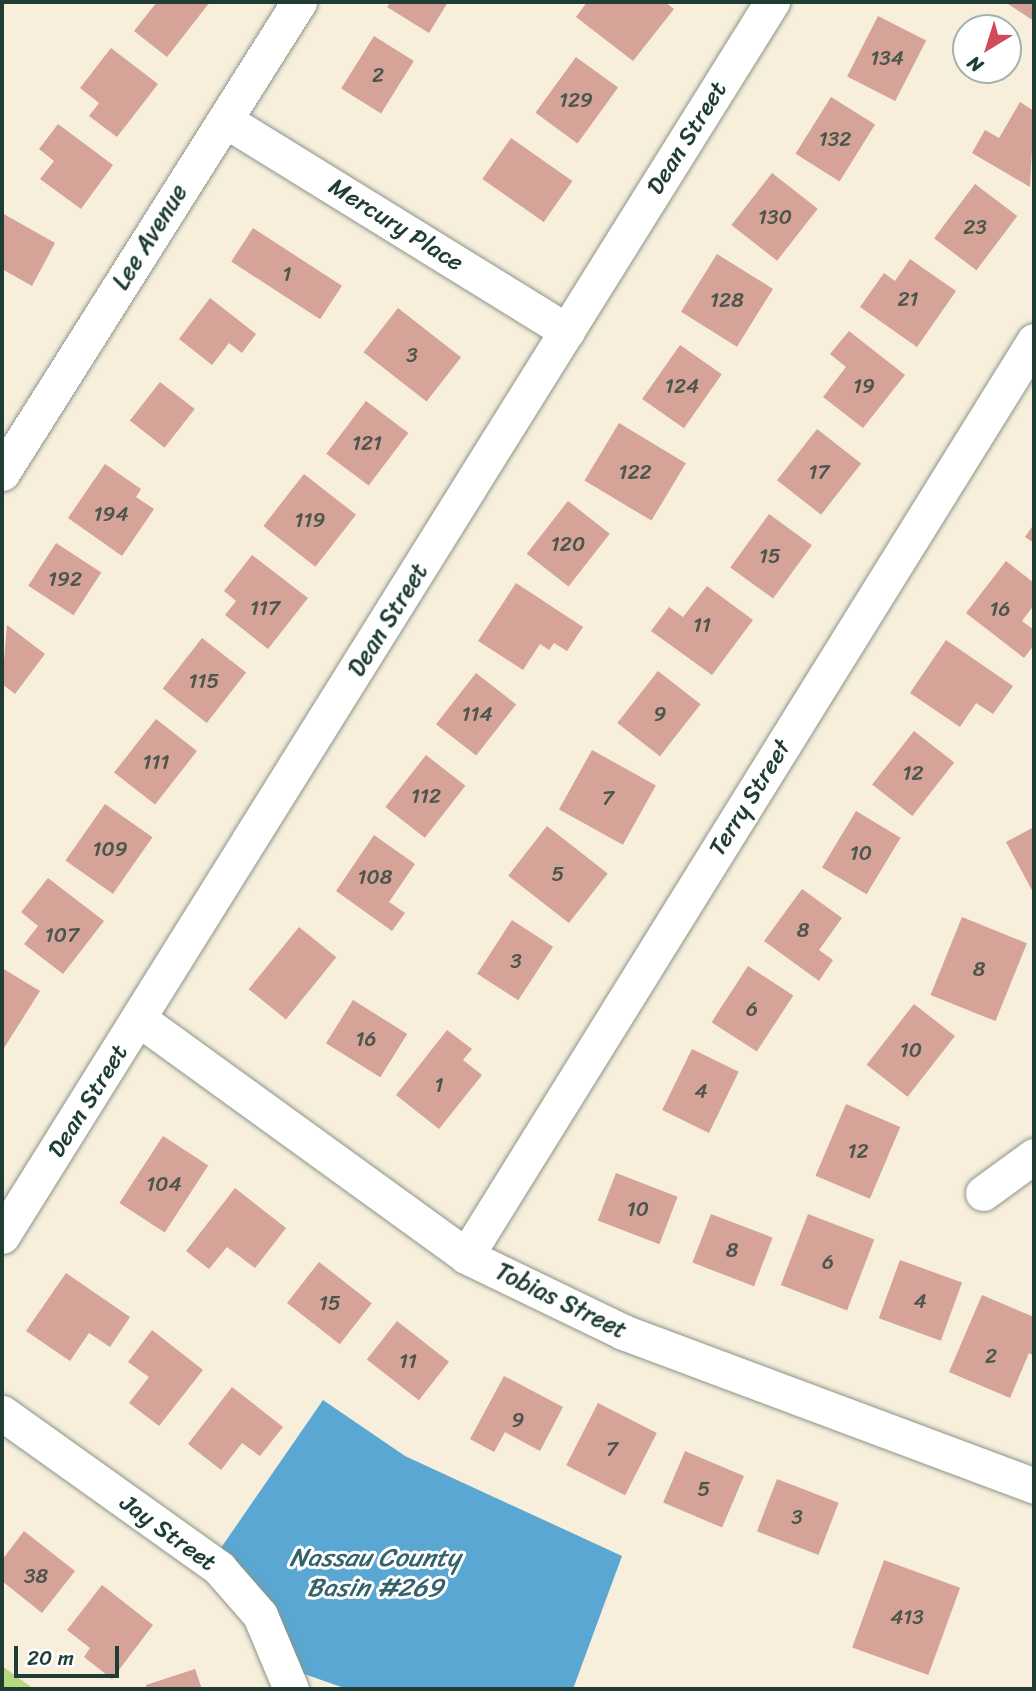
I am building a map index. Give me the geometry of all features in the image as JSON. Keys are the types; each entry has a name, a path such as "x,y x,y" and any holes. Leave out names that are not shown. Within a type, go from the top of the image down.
{"street":[{"name":"Lee Avenue","path":"2,473 299,2"},
{"name":"Dean Street","path":"2,1236 772,2"},
{"name":"Mercury Place","path":"225,120 567,331"},
{"name":"Terry Street","path":"466,1256 1034,341"},
{"name":"Tobias Street","path":"139,1019 466,1256 623,1332 1034,1486"},
{"path":"983,1193 1034,1156"},
{"name":"Jay Street","path":"2,1413 219,1568 260,1615 290,1689"}],"green space":[{"path":"2,1666 34,1689 2,1689"}],"water":[{"name":"Nassau County Basin #269","path":"323,1400 405,1456 622,1556 573,1689 347,1689 290,1669 214,1558"}],"building":[{"path":"157,2 210,2 167,57 134,31"},
{"path":"391,2 448,2 429,33 387,7"},
{"path":"587,2 665,2 674,9 633,61 576,17"},
{"path":"1005,2 1034,2 1034,21"},
{"path":"878,16 926,41 895,101 847,77"},
{"path":"374,36 414,61 381,113 341,89"},
{"path":"111,48 158,84 117,137 89,116 99,103 80,88"},
{"path":"576,57 618,88 578,143 535,113"},
{"path":"831,97 875,125 840,181 795,154"},
{"path":"1020,102 1034,111 1030,187 972,153 985,130 999,138"},
{"path":"58,124 113,165 81,209 40,179 54,161 39,149"},
{"path":"511,138 572,181 544,222 482,179"},
{"path":"772,173 818,209 777,261 731,225"},
{"path":"975,184 1017,216 976,270 934,238"},
{"path":"2,213 55,243 32,286 2,269"},
{"path":"253,228 342,286 320,319 231,262"},
{"path":"717,254 773,289 737,347 681,312"},
{"path":"910,259 956,291 917,347 860,307 884,273 895,281"},
{"path":"210,298 256,334 242,353 229,343 212,365 179,339"},
{"path":"398,308 461,357 427,401 364,352"},
{"path":"849,331 905,375 863,428 823,397 846,367 830,354"},
{"path":"680,345 722,374 684,428 642,399"},
{"path":"160,382 195,409 165,448 130,421"},
{"path":"366,401 408,433 369,486 326,454"},
{"path":"619,423 686,463 651,521 584,480"},
{"path":"817,429 861,463 821,515 777,480"},
{"path":"105,464 141,489 136,497 154,509 122,556 68,518"},
{"path":"304,474 356,515 315,567 263,526"},
{"path":"568,501 610,534 569,586 527,554"},
{"path":"769,514 812,545 773,599 730,567"},
{"path":"1034,524 1034,543 1025,537"},
{"path":"56,543 101,572 74,615 28,586"},
{"path":"252,555 308,598 268,649 225,615 236,601 224,591"},
{"path":"1006,561 1034,583 1034,605 1022,621 1034,630 1034,645 1024,658 966,613"},
{"path":"516,583 583,627 567,651 554,643 549,650 540,644 523,670 478,641"},
{"path":"707,586 753,620 712,675 651,631 669,607 683,617"},
{"path":"7,625 45,654 15,694 2,684"},
{"path":"202,638 246,672 207,723 163,688"},
{"path":"946,640 1013,686 993,714 976,703 960,727 910,693"},
{"path":"658,671 701,704 660,756 617,723"},
{"path":"476,673 516,704 476,756 436,724"},
{"path":"156,719 197,751 155,805 114,773"},
{"path":"914,731 954,762 912,816 872,785"},
{"path":"592,750 656,785 623,845 559,809"},
{"path":"426,755 465,786 425,838 385,807"},
{"path":"105,804 153,837 113,894 65,861"},
{"path":"856,811 901,838 867,894 822,868"},
{"path":"547,826 608,873 569,923 508,876"},
{"path":"1034,827 1034,894 1006,842"},
{"path":"374,835 415,864 389,902 405,913 392,931 336,891"},
{"path":"48,878 104,921 63,974 24,944 38,926 21,912"},
{"path":"802,889 842,918 819,950 833,960 819,981 764,941"},
{"path":"962,917 1027,943 995,1021 931,995"},
{"path":"512,920 553,947 518,1000 477,974"},
{"path":"299,927 336,957 286,1019 249,989"},
{"path":"748,966 793,995 757,1052 712,1022"},
{"path":"2,968 40,991 4,1048 2,1046"},
{"path":"353,1000 407,1034 380,1077 326,1043"},
{"path":"914,1004 955,1036 908,1097 867,1065"},
{"path":"447,1030 472,1049 463,1060 482,1075 439,1129 396,1095"},
{"path":"692,1049 739,1072 709,1133 662,1110"},
{"path":"846,1104 900,1127 870,1199 816,1176"},
{"path":"163,1136 208,1165 165,1233 119,1203"},
{"path":"616,1173 678,1197 659,1244 598,1221"},
{"path":"235,1188 286,1228 255,1268 227,1247 209,1269 186,1251"},
{"path":"711,1214 773,1238 754,1286 692,1263"},
{"path":"808,1214 874,1239 847,1310 781,1285"},
{"path":"900,1260 962,1283 941,1341 879,1318"},
{"path":"319,1262 372,1303 340,1344 287,1303"},
{"path":"66,1273 130,1317 110,1347 89,1333 70,1361 26,1331"},
{"path":"982,1295 1034,1317 1034,1356 1029,1353 1010,1398 949,1372"},
{"path":"397,1321 449,1362 419,1400 367,1360"},
{"path":"152,1330 203,1370 159,1426 129,1403 149,1377 128,1362"},
{"path":"504,1376 563,1407 540,1451 505,1432 494,1452 470,1439"},
{"path":"232,1387 283,1427 260,1456 242,1443 221,1470 188,1444"},
{"path":"598,1403 657,1433 625,1495 566,1465"},
{"path":"685,1451 744,1476 722,1528 663,1503"},
{"path":"777,1479 839,1503 819,1555 757,1531"},
{"path":"24,1531 75,1571 42,1613 2,1581 2,1560"},
{"path":"884,1560 960,1588 928,1675 852,1647"},
{"path":"102,1585 153,1625 112,1679 84,1657 90,1648 67,1630"},
{"path":"195,1669 202,1689 147,1689 146,1685"}]}
